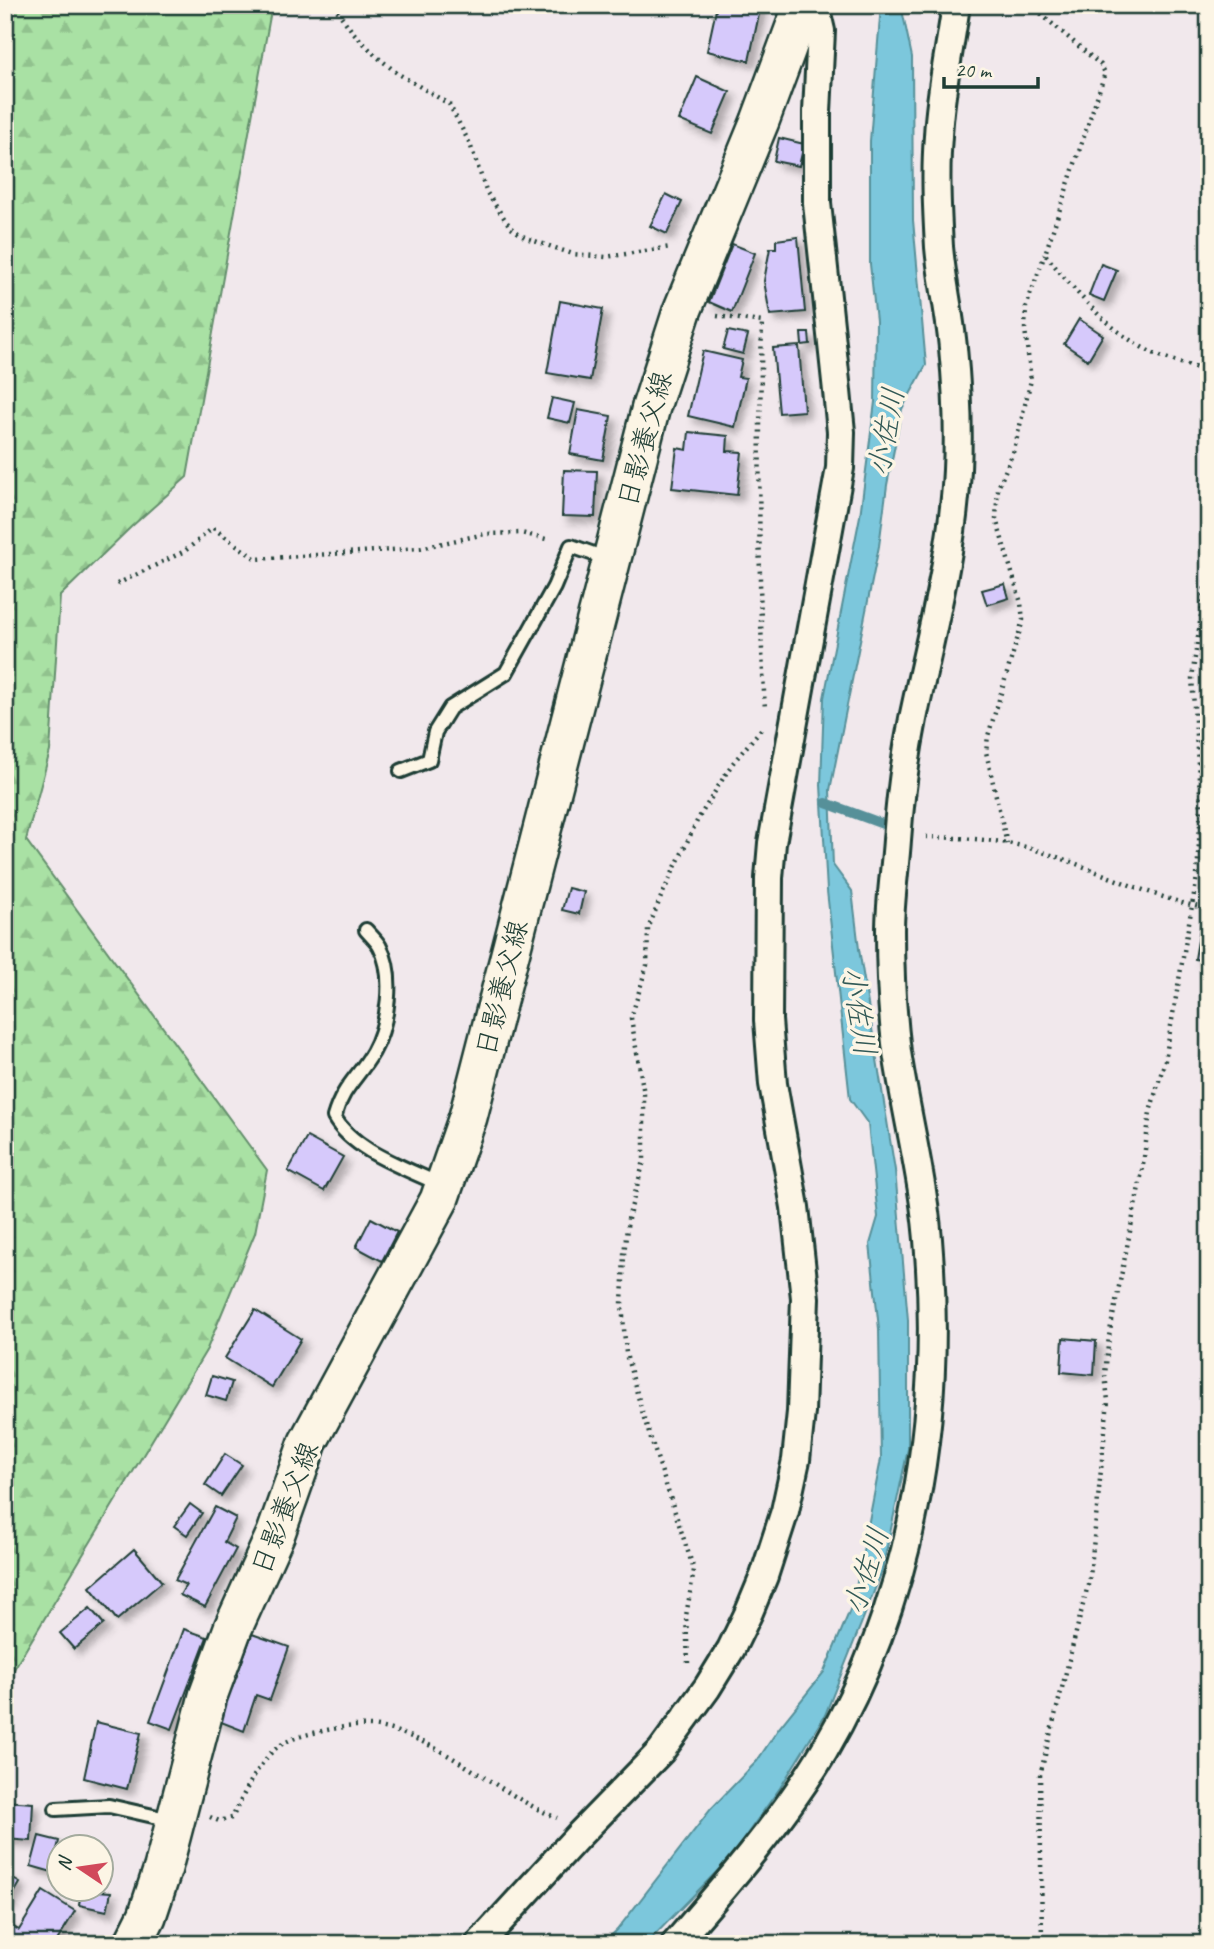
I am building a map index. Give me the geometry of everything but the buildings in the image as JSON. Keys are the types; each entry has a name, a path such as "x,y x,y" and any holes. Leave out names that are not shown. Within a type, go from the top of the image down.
{"main road":[{"name":"日影養父線","path":"132,1944 147,1916 163,1868 208,1696 233,1628 276,1533 308,1442 419,1240 444,1187 468,1118 651,407 682,311 760,121 803,5"}],"street":[{"path":"479,1944 661,1751 707,1688 731,1649 764,1576 785,1511 796,1460 806,1298 795,1207 773,1084 768,1020 768,937 772,843 840,468 838,405 817,203 817,112 821,30 815,5"},
{"path":"675,1944 740,1869 822,1754 853,1696 878,1640 914,1514 931,1391 931,1319 926,1224 892,1012 890,929 898,810 912,724 951,540 957,470 953,347 940,252 937,198 937,134 956,5"}],"lane":[{"path":"401,771 429,760 435,733 450,708 506,673 554,587 571,546 612,560"},
{"path":"366,930 380,947 390,981 385,1017 374,1051 340,1097 334,1117 341,1130 361,1146 444,1187"},
{"path":"56,1809 109,1806 178,1808"}],"path":[{"path":"333,5 352,31 375,55 397,73 449,104 470,144 487,193 511,228 526,238 573,254 606,257 673,247 707,249"},
{"path":"1007,844 986,752 988,736 1023,620 1021,603 996,519 998,488 1014,450 1031,380 1025,329 1026,307 1105,73 1101,65 1030,5"},
{"path":"1045,254 1080,297 1111,327 1149,351 1209,372"},
{"path":"682,311 762,322 761,649 765,710"},
{"path":"117,584 186,551 213,528 256,559 420,548 485,534 521,533 571,546"},
{"path":"1042,1944 1040,1774 1090,1577 1108,1401 1105,1374 1109,1336 1142,1172 1150,1112 1166,1060 1197,877 1202,807 1192,678 1209,559"},
{"path":"688,1668 686,1616 694,1570 644,1418 625,1342 622,1304 624,1254 628,1219 644,1161 645,1094 631,1018 648,965 648,929 661,897 698,819 732,764 766,723"},
{"path":"897,837 960,838 1038,850 1156,896 1209,909"},
{"path":"178,1808 219,1821 232,1818 254,1776 272,1752 294,1737 339,1728 369,1726 412,1738 456,1760 539,1811 561,1820 579,1835"}],"green space":[{"path":"5,5 272,5 187,477 60,596 50,751 26,840 267,1170 255,1233 207,1349 5,1684"}],"water":[{"name":"小佐川","path":"881,5 901,5 912,57 913,220 926,365 902,409 887,485 879,546 830,790 833,865 852,891 895,1170 908,1320 908,1449 882,1571 825,1715 780,1788 729,1859 646,1944 602,1944 617,1930 711,1809 757,1761 779,1728 824,1672 853,1603 881,1459 879,1329 870,1244 878,1217 868,1124 850,1099 827,891 821,785 824,698 860,516 875,402 876,321 870,264 870,141"}],"waterway":[{"path":"826,803 883,824"}]}
